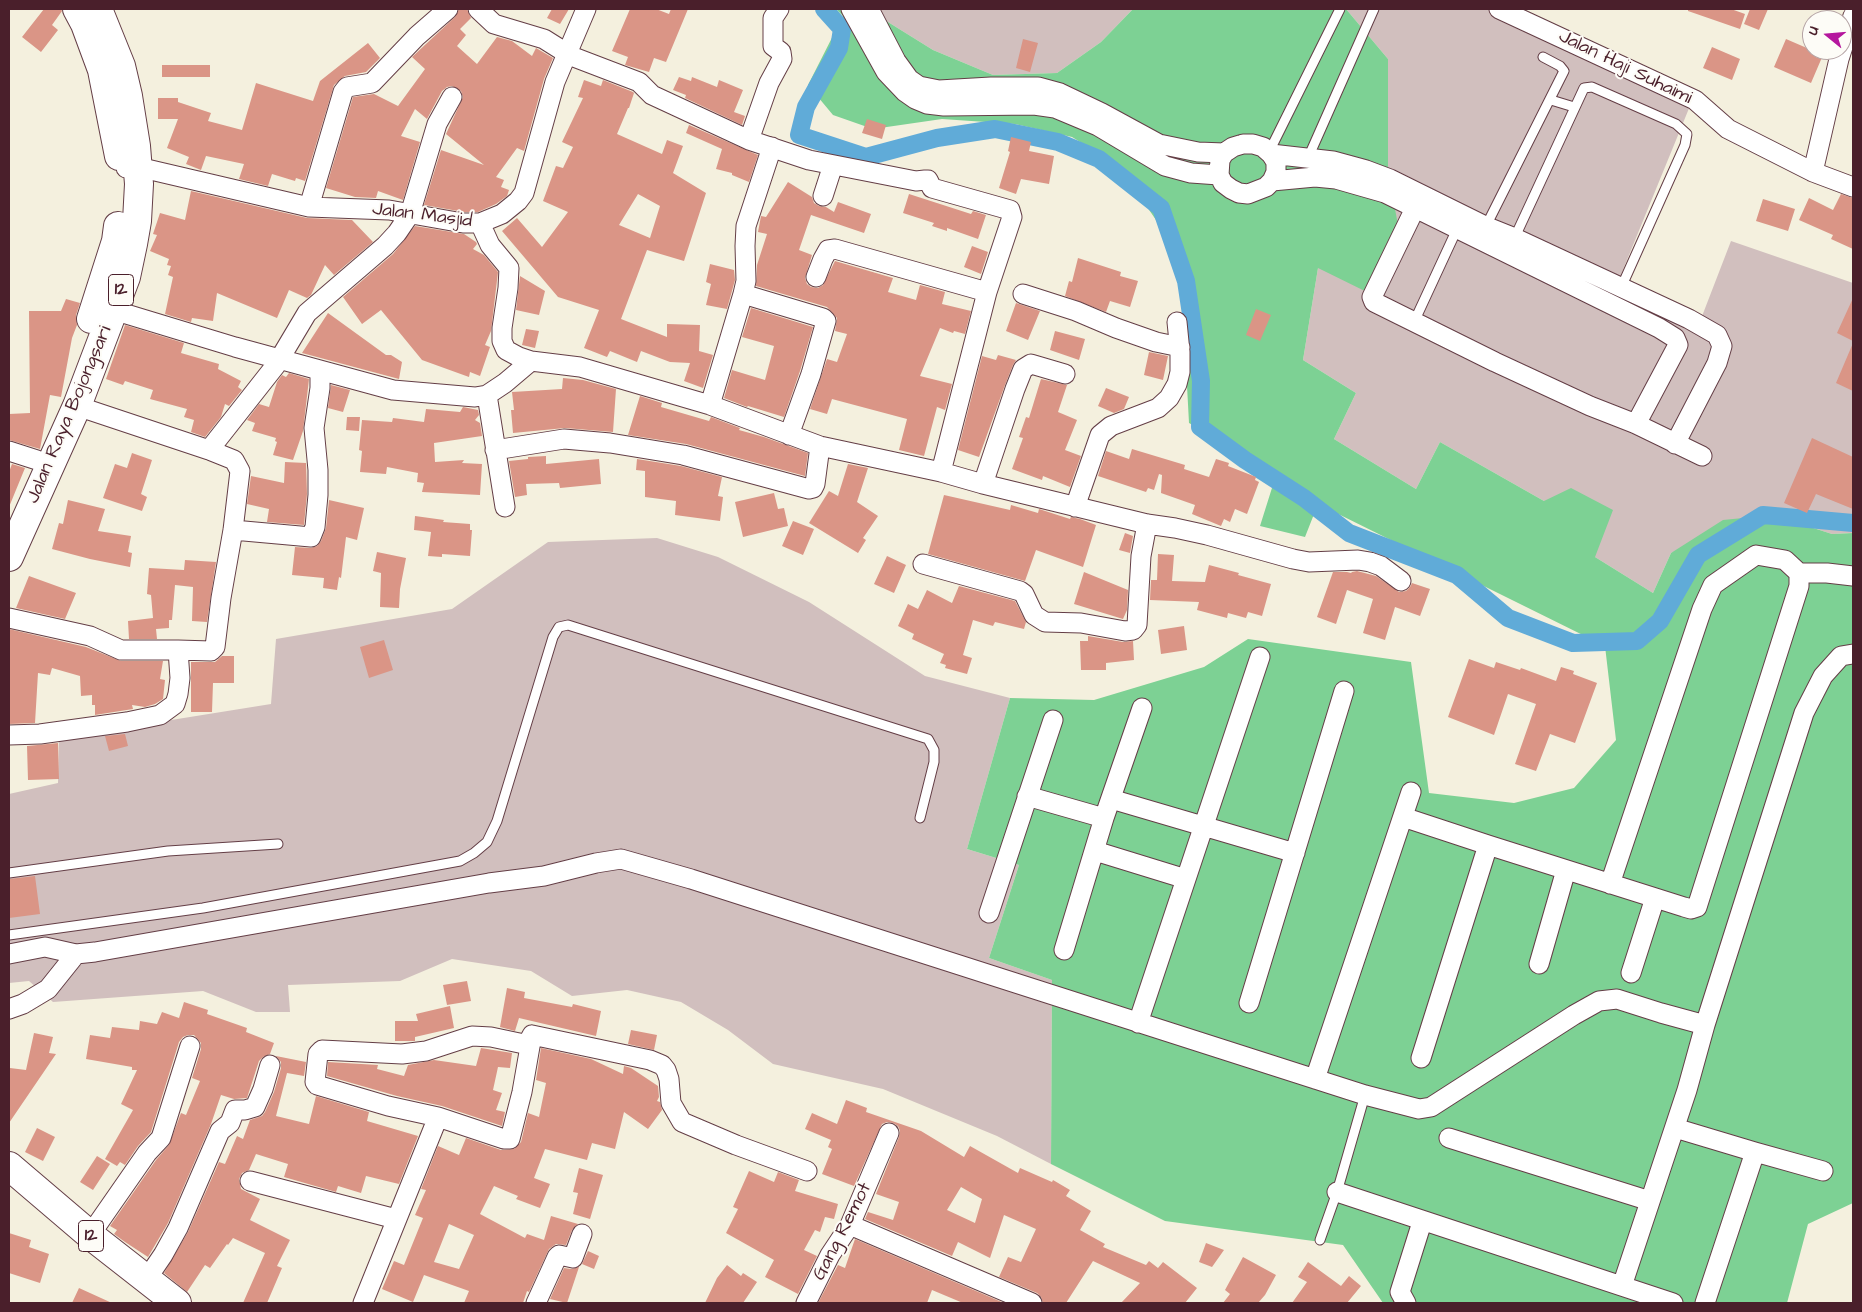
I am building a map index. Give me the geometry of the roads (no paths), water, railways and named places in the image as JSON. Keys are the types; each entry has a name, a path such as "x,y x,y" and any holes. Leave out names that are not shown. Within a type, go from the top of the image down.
{"highway":[{"name":"Jalan Raya Bojongsari","path":"9,557 77,406 126,277 137,221 139,184 119,148 102,70 85,24 77,9"},
{"name":"Jalan Raya Bojongsari","path":"9,519 37,460 95,309 116,241 120,209 129,168 126,89 121,66 98,9"},
{"name":"12","path":"9,1166 90,1235 147,1291"},
{"name":"12","path":"9,1191 93,1262 147,1291 177,1303"}],"street":[{"path":"309,206 342,92 347,87 372,83 418,36 448,9"},
{"path":"478,9 494,24 544,39 584,62 639,82 652,95 750,140 809,160 916,181 928,180 932,188 1010,210 1012,217 987,292 941,472"},
{"name":"Jalan Masjid","path":"129,168 309,206 410,214 480,223 502,214 518,201 524,193 555,82 586,9"},
{"path":"750,140 769,83 782,59 781,52 773,46 773,18 779,9"},
{"path":"851,9 886,72 905,92 915,99 928,104 944,106 978,96 1038,88 1060,93 1102,112 1160,144 1198,152 1224,153"},
{"path":"869,9 896,61 909,79 919,86 1055,108 1098,126 1165,166 1191,172 1219,175"},
{"name":"Jalan Haji Suhaimi","path":"1499,9 1695,100 1728,130 1813,172 1853,187"},
{"path":"1813,172 1839,59 1853,16"},
{"path":"209,450 280,358 307,313 386,246 410,214 437,124 452,97"},
{"path":"1243,144 1263,147 1276,162 1276,172 1266,188 1248,194 1239,193 1224,183 1219,175 1220,160 1224,153 1233,147 1243,144"},
{"path":"710,405 746,281 746,226 772,147"},
{"path":"1270,153 1345,164 1366,170 1387,186 1460,222 1569,273 1621,288 1689,319 1717,335 1722,346 1717,363 1675,444"},
{"path":"823,196 834,165"},
{"path":"1272,180 1315,177 1387,186"},
{"path":"1419,202 1372,297 1374,302 1572,398 1636,424 1702,456"},
{"path":"480,223 490,245 509,268 502,341 506,350 519,357 531,361 580,367 710,405 820,446 941,472 1147,524 1207,535 1309,562 1358,560 1370,562 1381,566 1401,581"},
{"path":"816,277 828,250 835,249 987,292"},
{"path":"1569,273 1612,306 1676,338 1678,345 1636,424"},
{"path":"743,294 824,318 826,321 811,374 789,435"},
{"path":"1023,294 1076,311 1156,342 1180,347"},
{"path":"113,310 393,390 475,397 487,395 505,383 531,361"},
{"path":"1676,338 1689,319"},
{"path":"1075,506 1100,435 1111,426 1158,408 1169,398 1177,384 1180,372 1180,347 1177,322"},
{"path":"983,484 1015,389 1024,369 1031,364 1065,374"},
{"path":"233,530 311,537 318,495 314,428 320,388 320,370"},
{"path":"487,395 505,507"},
{"path":"9,618 90,636 121,650 211,651 215,648 240,471 234,460 77,406"},
{"path":"495,450 564,439 610,443 683,455 809,489 813,488 815,484 820,446"},
{"path":"9,451 37,460"},
{"path":"923,564 1020,591 1024,594 1034,615 1045,622 1081,623 1125,631 1133,630 1137,625 1141,556 1147,524"},
{"path":"1403,817 1566,870 1610,884 1691,909 1697,906 1799,586 1799,574 1785,560 1756,554 1713,585 1702,609 1610,884"},
{"path":"1799,574 1827,573 1853,576"},
{"path":"9,735 40,734 127,722 165,712 175,704 178,694 180,678 178,650"},
{"path":"1622,1286 1675,1128 1804,713 1823,676 1841,656 1853,654"},
{"path":"1138,1023 1260,657"},
{"path":"1249,1003 1344,691"},
{"path":"1064,950 1110,799 1142,708"},
{"path":"989,914 1053,720"},
{"path":"1315,1079 1411,792"},
{"path":"1027,796 1104,818"},
{"path":"1110,799 1294,853"},
{"path":"1421,1058 1488,845"},
{"path":"1095,851 1186,879"},
{"path":"9,954 45,947 76,954 489,883 557,874 596,863 621,859 691,879 1315,1079 1419,1109 1431,1107 1574,1015 1600,1001 1617,999 1706,1025"},
{"path":"1539,964 1566,870"},
{"path":"1631,973 1655,898"},
{"path":"9,1009 23,1004 48,989 76,954"},
{"path":"532,1035 522,1092 510,1139 504,1139 438,1117 395,1108 317,1085 314,1082 318,1054 322,1050 402,1054 426,1051 472,1036 491,1037 527,1044 532,1035"},
{"path":"532,1035 650,1060 662,1065 669,1079 671,1103 682,1122 736,1145 807,1171"},
{"path":"90,1235 147,1153 161,1138 190,1046"},
{"path":"147,1291 163,1255 178,1228 220,1131 230,1123 234,1110 245,1110 255,1107 270,1065"},
{"path":"363,1303 438,1117"},
{"path":"1675,1128 1823,1171"},
{"name":"Gang Remot","path":"806,1303 830,1255 850,1225 889,1133"},
{"path":"1449,1138 1650,1201"},
{"path":"1705,1303 1755,1152"},
{"path":"250,1181 396,1219"},
{"path":"1337,1192 1422,1222 1673,1303"},
{"path":"1406,1303 1400,1292 1422,1222"},
{"path":"850,1225 1032,1303"},
{"path":"536,1303 557,1257 559,1255 573,1258 582,1234"}],"lane":[{"path":"1270,153 1340,9"},
{"path":"1308,158 1374,9"},
{"path":"1482,232 1551,100 1564,71 1560,66 1542,57"},
{"path":"1511,245 1584,88 1592,87 1676,124 1687,134 1685,145 1612,306"},
{"path":"1551,100 1574,107"},
{"path":"1414,322 1460,222"},
{"path":"9,935 202,908 460,861 474,853 487,842 497,821 553,637 559,627 568,624 928,740 934,750 934,762 920,818"},
{"path":"9,873 168,851 278,844"},
{"path":"1320,1240 1337,1192 1364,1094"}],"waterway":[{"path":"824,9 842,29 839,48 806,107 799,135 866,157 937,138 995,129 1058,142 1099,159 1161,208 1186,281 1201,381 1200,427 1245,460 1304,498 1349,533 1457,575 1508,618 1573,643 1637,641 1660,621 1698,555 1763,515 1853,523"}]}
